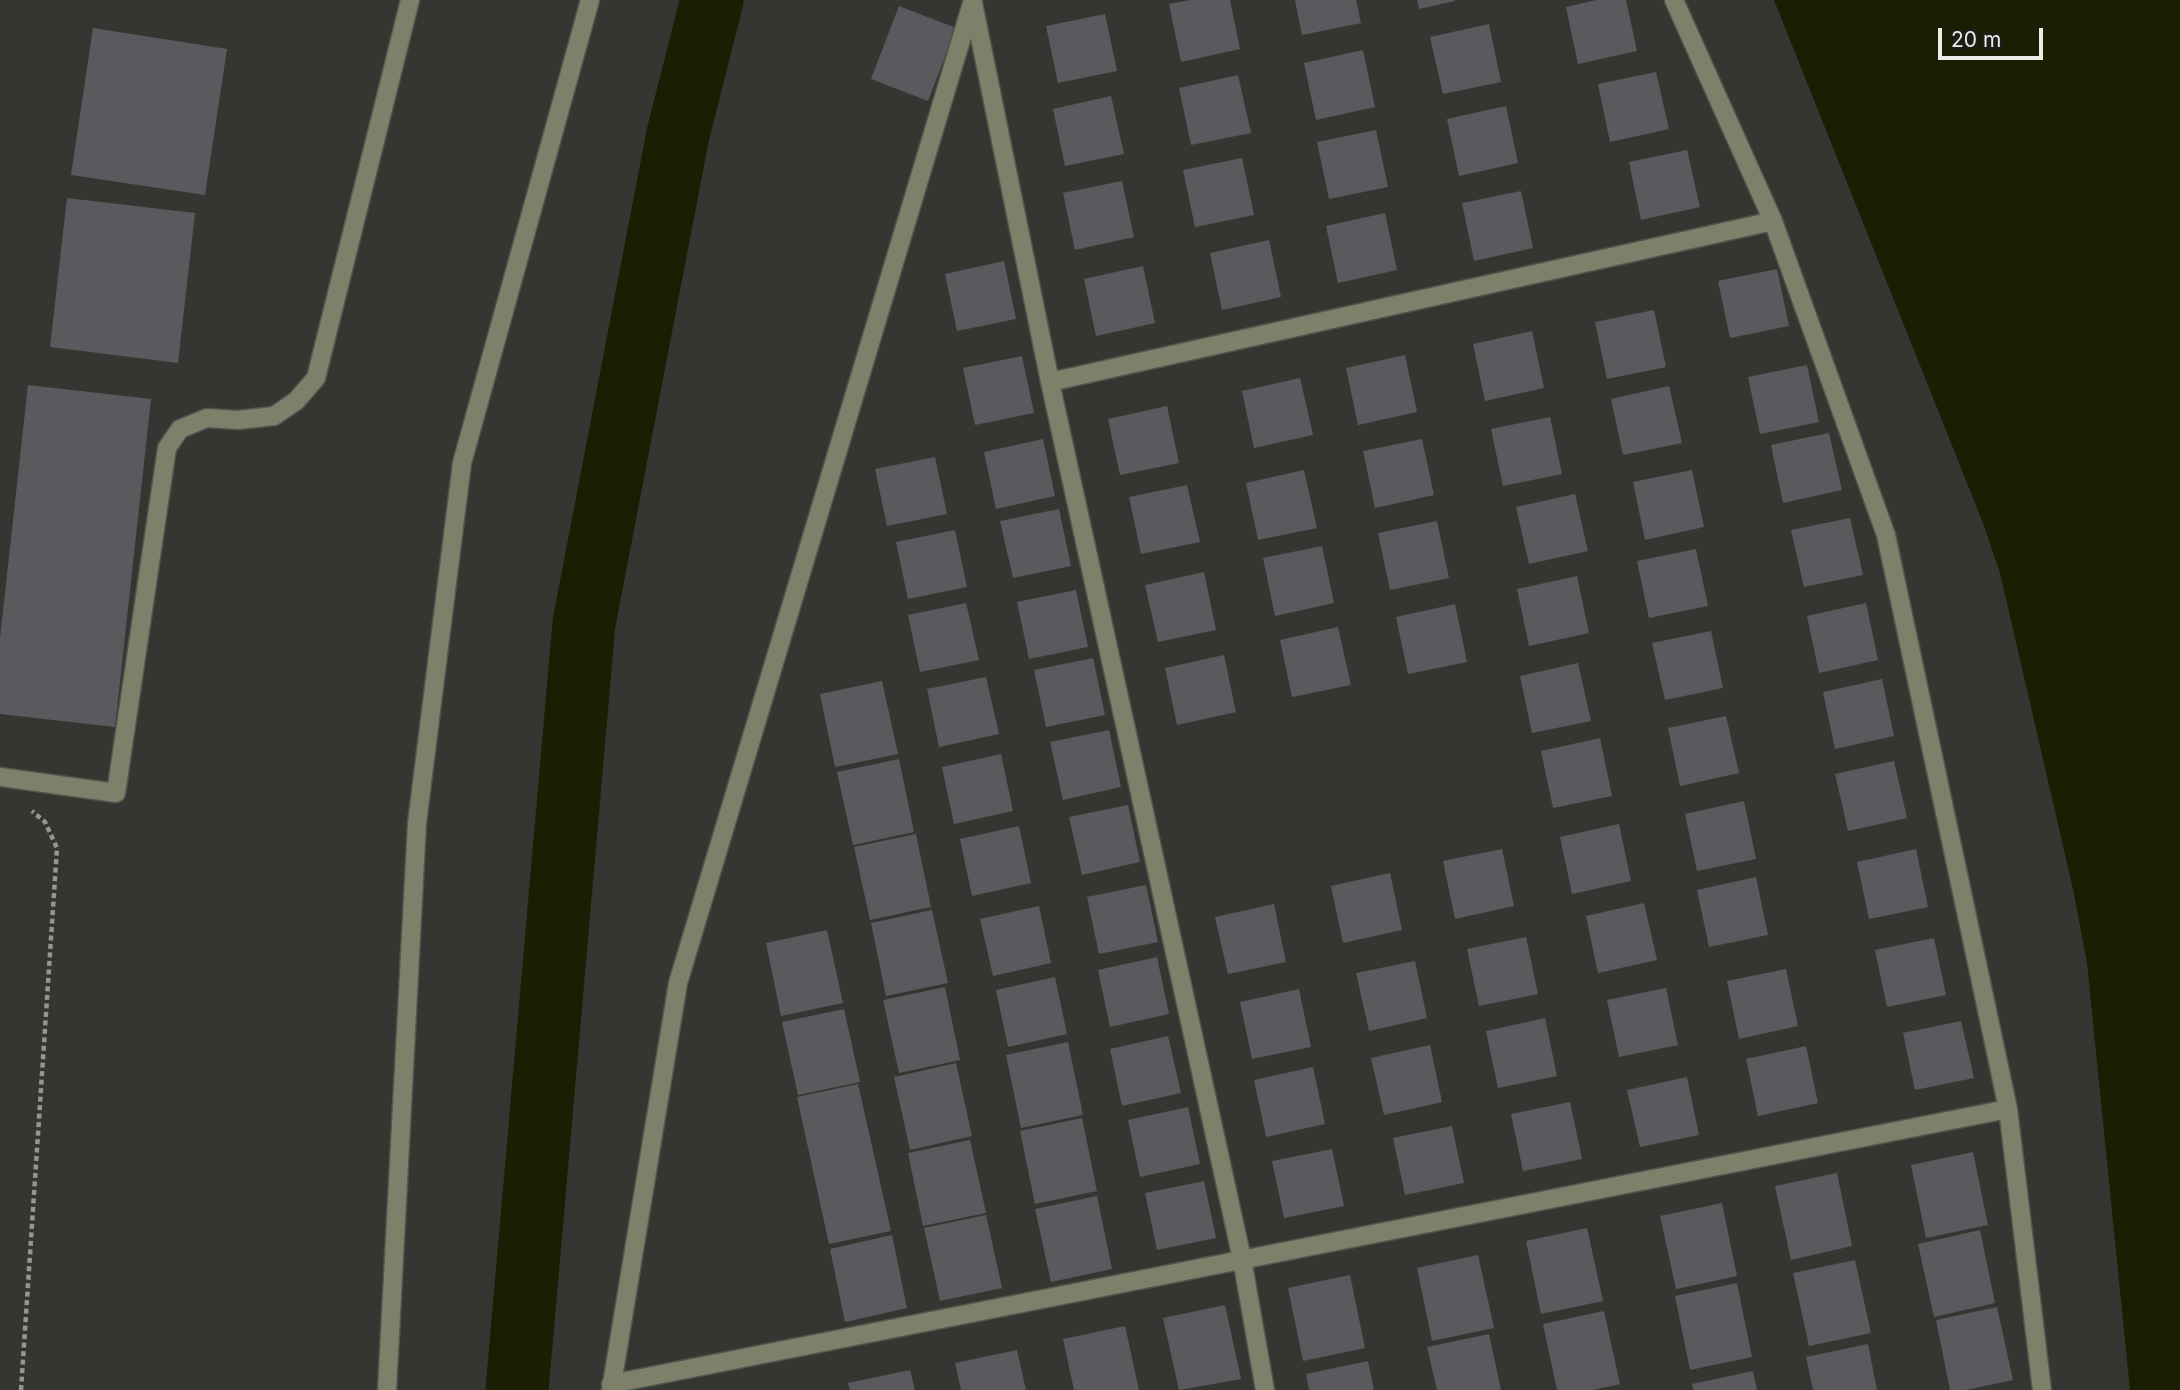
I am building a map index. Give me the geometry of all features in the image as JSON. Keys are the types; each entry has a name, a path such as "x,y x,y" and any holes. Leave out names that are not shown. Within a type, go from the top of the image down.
{"street":[{"path":"0,777 116,793 167,448 180,429 207,418 238,420 274,416 296,401 316,378 410,0"},
{"path":"387,1390 417,823 463,463 590,0"},
{"path":"1265,1390 1242,1259 1050,382 973,0 678,983 611,1387 1242,1259 2008,1109"},
{"path":"1674,0 1773,221 1886,535 2008,1109 2042,1390"},
{"path":"1050,382 1773,221"}],"path":[{"path":"21,1390 57,848 45,822 35,812 28,810"}],"shaded area":[{"path":"1774,0 2180,0 2180,1390 2130,1390 2087,963 2073,889 2000,573 1983,523"}],"building":[{"path":"1190,0 1230,0 1240,49 1181,62 1169,4"},
{"path":"1295,0 1356,0 1361,23 1302,35"},
{"path":"1417,0 1455,0 1455,1 1419,9"},
{"path":"1596,0 1626,0 1637,51 1578,64 1566,7"},
{"path":"899,6 956,28 928,101 871,79"},
{"path":"1105,14 1117,71 1058,83 1046,26"},
{"path":"1489,24 1501,82 1443,94 1430,37"},
{"path":"93,28 227,49 205,195 71,175"},
{"path":"1363,50 1375,107 1316,120 1304,63"},
{"path":"1656,72 1669,129 1610,142 1598,84"},
{"path":"1238,75 1251,133 1191,145 1179,88"},
{"path":"1111,96 1124,154 1065,166 1053,109"},
{"path":"1506,106 1518,163 1459,176 1447,119"},
{"path":"1376,130 1388,187 1329,199 1317,142"},
{"path":"1687,150 1700,207 1641,220 1629,162"},
{"path":"1242,158 1254,215 1195,227 1183,170"},
{"path":"1122,181 1134,237 1075,250 1063,193"},
{"path":"1521,191 1533,248 1474,261 1462,203"},
{"path":"67,198 195,213 178,363 50,347"},
{"path":"1385,213 1397,270 1338,283 1326,226"},
{"path":"1269,240 1281,297 1222,310 1210,253"},
{"path":"1004,261 1016,319 957,331 945,274"},
{"path":"1143,266 1155,323 1096,336 1084,279"},
{"path":"1777,269 1789,326 1730,338 1718,281"},
{"path":"1654,310 1666,367 1607,379 1595,322"},
{"path":"1532,331 1544,388 1485,401 1473,344"},
{"path":"1405,355 1417,412 1358,425 1346,368"},
{"path":"1022,356 1034,413 975,425 963,368"},
{"path":"1807,365 1819,422 1760,434 1748,377"},
{"path":"1300,378 1313,435 1254,448 1242,391"},
{"path":"28,385 151,399 115,727 0,714 0,638"},
{"path":"1669,386 1682,443 1623,455 1611,399"},
{"path":"1167,406 1179,463 1120,475 1108,419"},
{"path":"1550,417 1562,474 1503,486 1491,429"},
{"path":"1829,433 1842,490 1783,503 1771,445"},
{"path":"1043,439 1055,496 996,509 984,452"},
{"path":"1422,439 1434,495 1375,508 1363,451"},
{"path":"935,457 947,514 887,526 875,469"},
{"path":"1304,470 1317,528 1258,540 1246,483"},
{"path":"1692,470 1704,527 1645,540 1633,482"},
{"path":"1187,485 1200,542 1141,554 1129,497"},
{"path":"1575,494 1588,551 1529,564 1516,507"},
{"path":"1059,509 1071,566 1013,578 1000,521"},
{"path":"1850,518 1863,575 1804,587 1791,530"},
{"path":"1437,521 1449,578 1390,590 1378,533"},
{"path":"955,530 967,587 908,599 896,542"},
{"path":"1322,546 1334,603 1275,616 1263,558"},
{"path":"1696,549 1708,606 1649,618 1637,561"},
{"path":"1204,572 1216,630 1158,642 1145,585"},
{"path":"1577,576 1589,633 1529,646 1517,589"},
{"path":"1076,590 1088,647 1029,659 1017,602"},
{"path":"966,603 979,660 920,672 908,615"},
{"path":"1866,603 1878,660 1819,673 1807,616"},
{"path":"1455,604 1467,662 1408,674 1396,617"},
{"path":"1338,627 1351,685 1292,697 1280,640"},
{"path":"1711,631 1723,688 1665,700 1652,643"},
{"path":"1224,655 1236,712 1177,725 1165,668"},
{"path":"1093,658 1105,715 1046,727 1034,670"},
{"path":"1578,663 1591,721 1532,733 1520,676"},
{"path":"986,677 999,734 939,747 927,689"},
{"path":"1882,679 1894,736 1835,749 1823,692"},
{"path":"882,681 898,754 835,767 820,694"},
{"path":"1726,716 1739,773 1680,786 1668,728"},
{"path":"1109,730 1121,787 1063,800 1050,742"},
{"path":"1600,738 1612,796 1553,808 1541,751"},
{"path":"1001,754 1013,811 954,824 942,767"},
{"path":"899,759 914,832 853,845 837,772"},
{"path":"1894,761 1907,818 1848,831 1835,774"},
{"path":"1744,801 1756,859 1697,871 1685,814"},
{"path":"1128,805 1140,862 1082,875 1069,817"},
{"path":"1619,824 1631,881 1572,894 1560,837"},
{"path":"1019,826 1031,883 972,896 960,839"},
{"path":"916,834 931,907 870,920 854,847"},
{"path":"1502,849 1514,906 1455,919 1443,861"},
{"path":"1916,849 1928,907 1869,919 1857,862"},
{"path":"1390,873 1402,930 1343,943 1331,886"},
{"path":"1756,877 1768,935 1709,947 1697,890"},
{"path":"1146,885 1158,942 1099,954 1087,897"},
{"path":"1644,903 1657,960 1598,973 1586,916"},
{"path":"1274,904 1286,962 1228,974 1215,917"},
{"path":"1039,906 1051,963 993,976 980,919"},
{"path":"932,910 948,983 886,996 871,923"},
{"path":"827,930 843,1003 781,1016 766,943"},
{"path":"1526,937 1538,994 1479,1006 1467,949"},
{"path":"1934,938 1946,995 1887,1007 1875,950"},
{"path":"1157,957 1169,1014 1110,1027 1098,970"},
{"path":"1415,961 1427,1018 1369,1031 1356,973"},
{"path":"1786,969 1798,1026 1739,1039 1727,981"},
{"path":"1055,977 1067,1034 1008,1047 996,990"},
{"path":"945,987 960,1060 899,1073 883,1000"},
{"path":"1666,988 1678,1045 1619,1057 1607,1000"},
{"path":"1299,989 1311,1047 1252,1059 1240,1002"},
{"path":"844,1009 860,1082 798,1095 782,1022"},
{"path":"1545,1018 1557,1076 1498,1088 1486,1031"},
{"path":"1961,1021 1974,1078 1915,1090 1903,1033"},
{"path":"1168,1036 1181,1093 1122,1106 1110,1049"},
{"path":"1068,1042 1083,1115 1021,1128 1006,1055"},
{"path":"1430,1045 1442,1102 1384,1115 1371,1058"},
{"path":"1806,1046 1818,1103 1758,1116 1746,1059"},
{"path":"956,1063 972,1136 910,1150 894,1077"},
{"path":"1313,1067 1325,1124 1266,1137 1254,1080"},
{"path":"1687,1077 1699,1135 1640,1147 1627,1090"},
{"path":"858,1084 891,1231 829,1244 797,1097"},
{"path":"1570,1102 1582,1159 1523,1171 1511,1114"},
{"path":"1188,1107 1200,1164 1140,1177 1128,1120"},
{"path":"1082,1118 1097,1191 1035,1204 1020,1131"},
{"path":"1452,1126 1464,1183 1405,1195 1393,1138"},
{"path":"970,1140 986,1213 923,1226 908,1153"},
{"path":"1332,1149 1344,1206 1284,1218 1272,1161"},
{"path":"1973,1152 1988,1225 1926,1238 1911,1165"},
{"path":"1837,1173 1852,1246 1791,1260 1775,1186"},
{"path":"1204,1181 1216,1238 1157,1250 1145,1193"},
{"path":"1097,1196 1112,1269 1051,1282 1035,1209"},
{"path":"1722,1203 1737,1276 1676,1289 1660,1216"},
{"path":"986,1215 1002,1288 940,1301 924,1228"},
{"path":"1587,1228 1603,1301 1541,1314 1526,1241"},
{"path":"1980,1230 1995,1303 1934,1317 1918,1244"},
{"path":"892,1235 907,1308 845,1322 830,1249"},
{"path":"1478,1255 1494,1328 1432,1341 1417,1268"},
{"path":"1855,1260 1871,1333 1809,1346 1793,1273"},
{"path":"1350,1275 1365,1348 1303,1361 1288,1288"},
{"path":"1737,1283 1752,1357 1690,1370 1675,1296"},
{"path":"1225,1305 1241,1379 1179,1390 1163,1318"},
{"path":"1997,1307 2013,1380 1966,1390 1950,1390 1936,1320"},
{"path":"1604,1311 1620,1384 1593,1390 1557,1390 1543,1324"},
{"path":"1125,1326 1139,1390 1074,1390 1063,1339"},
{"path":"1489,1334 1501,1390 1437,1390 1427,1347"},
{"path":"1868,1344 1877,1390 1813,1390 1806,1357"},
{"path":"1017,1350 1026,1390 961,1390 955,1363"},
{"path":"1368,1361 1374,1390 1309,1390 1306,1374"},
{"path":"910,1370 915,1390 850,1390 848,1383"},
{"path":"1753,1371 1757,1390 1693,1390 1692,1384"}],"waterway":[{"path":"517,1390 584,623 678,134 712,0"}]}
